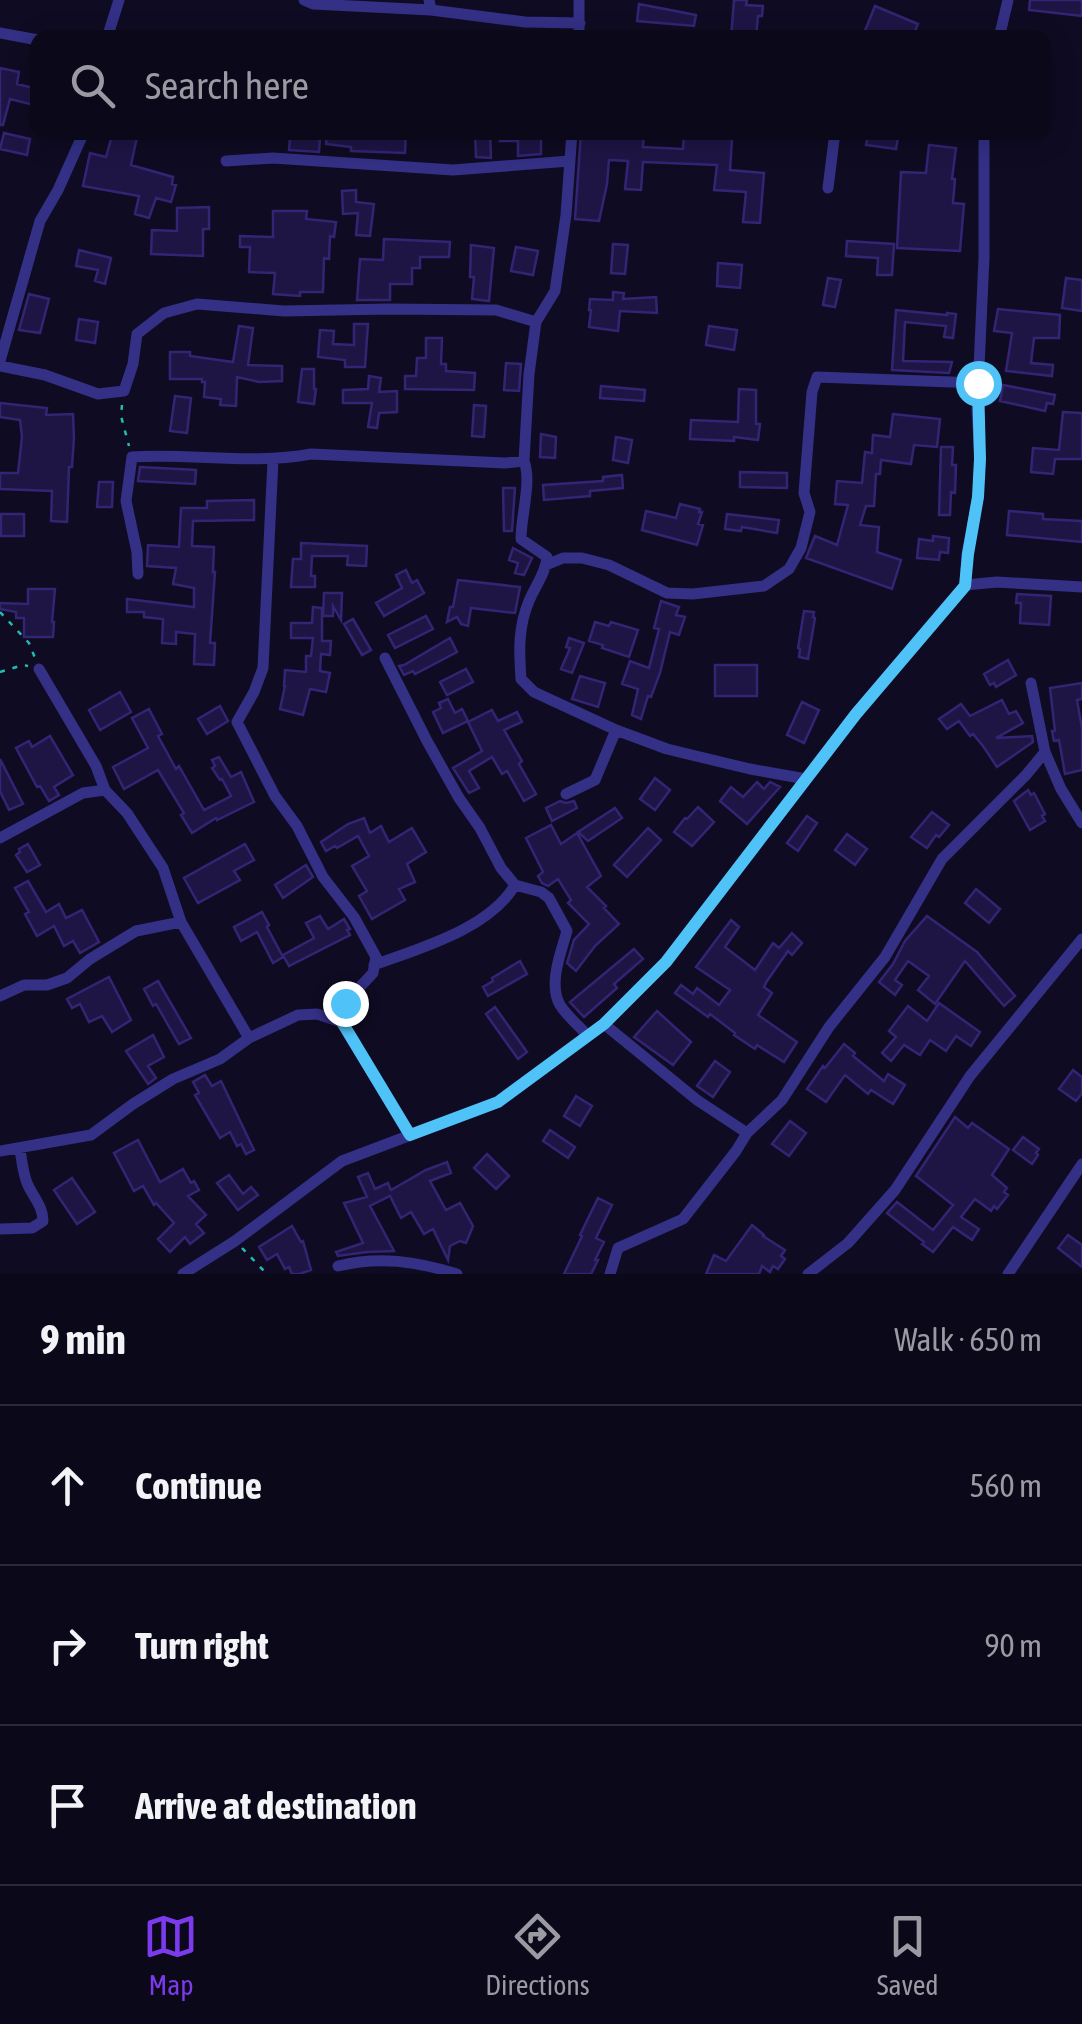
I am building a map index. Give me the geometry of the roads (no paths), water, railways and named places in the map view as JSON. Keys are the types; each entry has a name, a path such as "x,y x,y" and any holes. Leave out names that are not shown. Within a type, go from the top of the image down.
{"street":[{"path":"110,30 119,0"},
{"path":"304,0 313,4 430,5 525,22 580,24"},
{"path":"579,0 580,30"},
{"path":"1001,30 1008,0"},
{"path":"0,33 30,39"},
{"path":"80,140 40,221 0,363 98,394 124,391 137,334 164,313 197,304 284,312 496,310 536,322"},
{"path":"571,140 555,291 536,322 529,374 524,461 529,473 521,538 547,557 518,636 521,679 534,692 667,750 806,779"},
{"path":"828,188 834,140"},
{"path":"183,1274 235,1241 342,1161 498,1102 604,1024 666,962 856,714 965,586 980,459 984,140"},
{"path":"226,160 273,158 453,170 570,161"},
{"path":"546,565 564,558 582,558 668,593 764,586 789,569 800,548 810,512 804,493 812,392 817,377 978,383"},
{"path":"138,574 126,502 132,457 273,460 311,454 524,461"},
{"path":"273,460 262,668 237,722 322,877 354,917 376,957 373,973 345,1003 342,1022 410,1135"},
{"path":"965,586 997,582 1082,587"},
{"path":"386,658 410,710 501,868 515,885 549,898 567,931 558,959 556,988 559,1003 588,1036"},
{"path":"40,668 96,766 105,790 128,813 164,868 181,922 249,1038"},
{"path":"1031,683 1045,752 1061,789 1082,822"},
{"path":"566,794 595,780 616,730"},
{"path":"610,1274 618,1248 683,1219 747,1133 782,1100 829,1026 885,957 942,859 1045,752"},
{"path":"0,838 83,794 105,790"},
{"path":"374,966 485,917 506,900 515,885"},
{"path":"0,996 24,986 47,985 67,978 136,931 181,922"},
{"path":"808,1274 848,1243 895,1190 970,1076 1082,939"},
{"path":"0,1152 98,1132 133,1104 173,1080 220,1059 249,1038 298,1015 317,1014 342,1022"},
{"path":"604,1024 697,1100 747,1133"},
{"path":"0,1229 32,1228 44,1221 25,1178 20,1150"},
{"path":"1008,1274 1082,1164"},
{"path":"338,1266 366,1260 426,1264 457,1274"}]}
